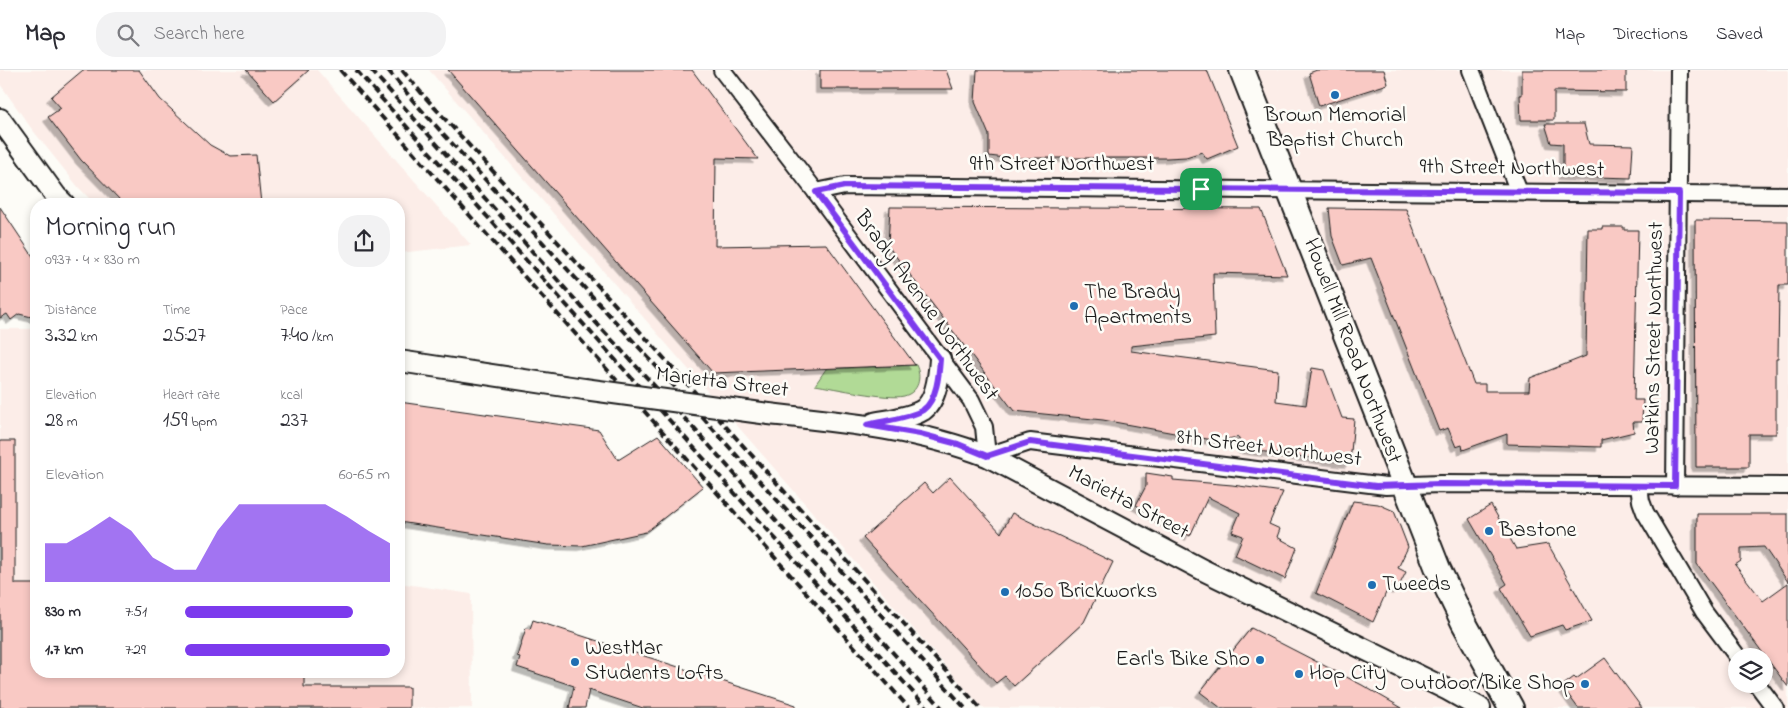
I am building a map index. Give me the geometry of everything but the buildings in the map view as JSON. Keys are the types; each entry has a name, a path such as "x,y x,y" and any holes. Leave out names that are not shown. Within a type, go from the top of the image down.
{"main road":[{"name":"Howell Mill Road Northwest","path":"1242,70 1438,569 1464,623 1510,708"}],"street":[{"name":"Brady Avenue Northwest","path":"722,70 816,192 971,400 984,427 987,456"},
{"path":"1471,70 1519,192"},
{"name":"Watkins Street Northwest","path":"1675,486 1679,70"},
{"path":"0,119 58,198"},
{"name":"9th Street Northwest","path":"816,192 845,186 1788,195"},
{"path":"867,425 909,415 924,409 932,397 939,376 940,359"},
{"name":"Marietta Street","path":"405,363 769,414 867,425 920,434 958,444 987,456 1203,570 1448,690 1480,708"},
{"name":"8th Street Northwest","path":"987,456 1030,442 1376,486 1450,484 1788,486"},
{"path":"1639,486 1645,512 1704,612 1731,648"},
{"path":"1764,693 1775,708"}],"shaded area":[{"path":"0,70 317,70 471,245 405,252 405,198 89,198 31,128 0,84"},
{"path":"429,70 1788,70 1788,708 982,708"},
{"path":"0,329 30,329 30,678 405,678 405,584 471,594 472,708 0,708"}],"green space":[{"path":"916,365 919,374 918,384 913,391 904,396 874,395 815,385 826,369"}],"railway":[{"path":"340,70 909,708"},
{"path":"356,70 927,708"},
{"path":"371,70 587,313 699,434 942,708"},
{"path":"388,70 415,103 965,708"},
{"path":"402,70 980,708"}],"place":[{"name":"Brown Memorial Baptist Church","path":"1335,95"},
{"name":"The Brady Apartments","path":"1074,306"},
{"name":"Bastone","path":"1489,531"},
{"name":"Tweeds","path":"1372,585"},
{"name":"1050 Brickworks","path":"1005,592"},
{"name":"Earl's Bike Sho","path":"1260,660"},
{"name":"WestMar Students Lofts","path":"575,662"},
{"name":"Hop City","path":"1299,674"},
{"name":"Outdoor/Bike Shop","path":"1585,684"}],"route":[{"path":"845,186 1201,189 1679,193 1675,486 1440,484 1376,486 1030,442 987,456 958,444 920,434 867,425 909,415 924,409 932,397 939,376 940,359 816,192 845,186"}]}
